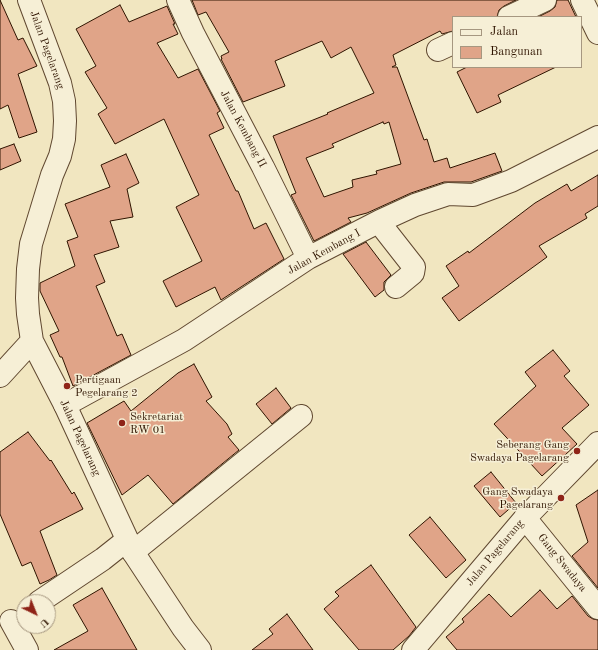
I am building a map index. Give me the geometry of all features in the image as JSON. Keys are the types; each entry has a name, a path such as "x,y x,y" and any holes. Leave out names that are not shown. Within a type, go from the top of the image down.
{"street":[{"name":"Jalan Pagelarang","path":"29,0 60,83 66,121 60,156 31,244 27,298 32,341 65,405 130,546 183,628 200,650"},
{"name":"Jalan Kembang II","path":"178,0 192,33 263,167 308,258"},
{"path":"511,16 545,0"},
{"path":"582,0 598,33"},
{"name":"Jalan Kembang I","path":"65,405 184,340 308,258 380,221 415,205 448,194 473,195 511,181 598,137"},
{"path":"380,221 385,230 414,267 413,273 396,287"},
{"path":"0,376 32,341"},
{"path":"51,594 103,558 130,546 301,416"},
{"name":"Jalan Pagelarang","path":"413,650 525,518 598,443"},
{"name":"Gang Swadaya","path":"525,518 598,608"},
{"path":"12,620 28,650"}],"building":[{"path":"0,0 18,40 23,38 37,66 18,74 37,132 19,138 8,105 0,109"},
{"path":"192,0 516,0 499,10 497,16 452,16 452,31 442,34 440,31 393,55 396,65 392,67 397,67 424,140 427,139 434,162 447,158 450,168 495,153 502,171 471,182 444,182 411,193 367,213 348,218 351,222 314,241 291,195 296,193 273,136 328,114 327,113 374,93 351,47 331,58 322,41 275,61 285,86 243,102 221,59 221,56 229,52 206,12 198,15","holes":["383,122 384,124 389,122 401,164 376,171 377,174 352,180 353,187 324,197 306,158 334,147 332,144"]},
{"path":"557,0 568,0 576,16 540,16 555,7"},
{"path":"120,5 129,22 167,6 178,34 157,43 178,78 198,69 220,111 217,113 224,128 209,135 236,191 238,191 254,229 266,223 284,259 221,300 215,287 176,307 163,281 202,261 176,207 199,195 164,119 115,144 98,114 107,108 85,72 96,66 76,29"},
{"path":"465,68 554,68 498,95 501,102 477,113 457,72"},
{"path":"14,144 21,161 0,170 0,149"},
{"path":"126,154 139,183 127,189 133,217 110,221 119,247 94,255 105,282 96,286 117,336 122,334 131,355 73,386 62,357 60,357 50,335 59,331 40,291 40,283 75,266 67,241 78,237 65,204 110,187 101,165"},
{"path":"598,175 598,206 585,214 587,218 539,246 547,257 459,321 442,298 459,286 446,266 468,251 469,253 535,203 567,184 571,191"},
{"path":"366,242 391,275 384,282 384,290 375,297 343,254"},
{"path":"553,350 570,371 564,376 589,405 562,428 577,444 542,476 494,424 536,386 525,372"},
{"path":"194,364 212,397 206,401 227,424 232,434 228,437 239,450 173,504 148,475 122,495 87,423 124,401 131,411 178,373"},
{"path":"276,388 291,408 272,424 256,404"},
{"path":"28,432 50,461 51,460 72,494 74,492 83,509 40,531 57,575 40,584 31,562 22,566 0,514 0,452"},
{"path":"491,472 516,503 500,517 474,486"},
{"path":"598,490 598,588 572,556 588,542 576,505"},
{"path":"430,517 466,560 446,578 409,535"},
{"path":"371,565 416,627 409,636 393,650 359,650 324,609 339,596 335,592"},
{"path":"102,588 137,650 54,650 88,631 73,605"},
{"path":"540,590 557,609 572,596 588,616 598,620 598,650 457,650 446,637 464,622 462,619 489,594 511,617"},
{"path":"287,614 313,650 252,650 273,634 269,629"}],"place":[{"name":"Pertigaan Pegelarang 2","path":"67,386"},
{"name":"Sekretariat RW 01","path":"122,423"},
{"name":"Seberang Gang Swadaya Pagelarang","path":"577,451"},
{"name":"Gang Swadaya Pagelarang","path":"561,498"}]}
